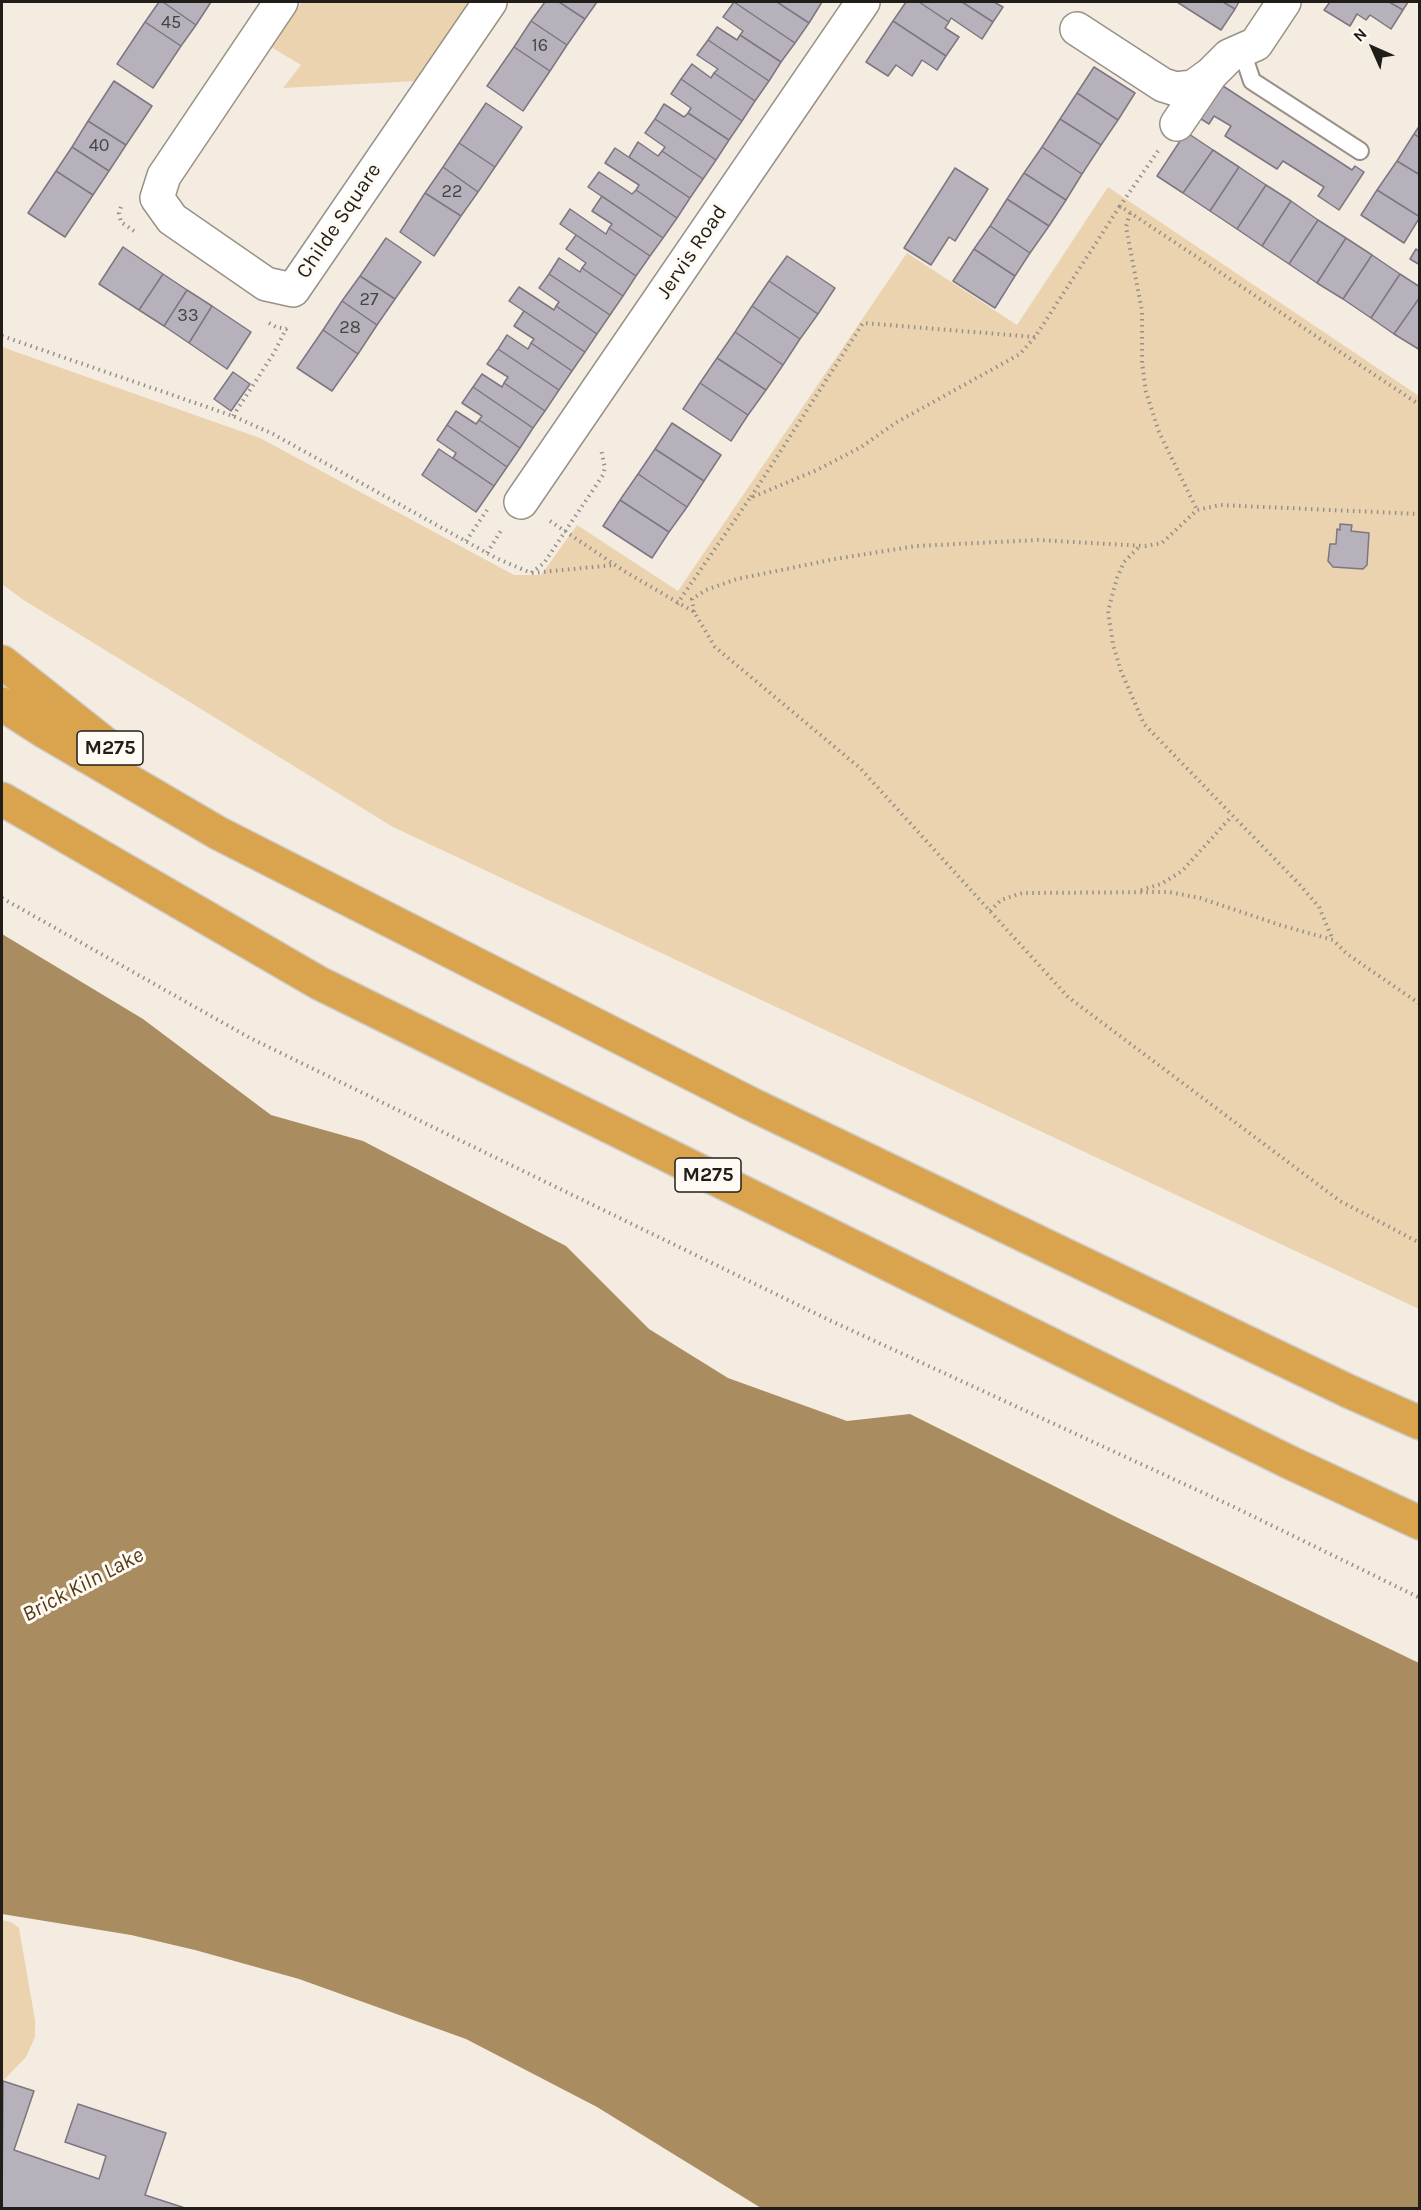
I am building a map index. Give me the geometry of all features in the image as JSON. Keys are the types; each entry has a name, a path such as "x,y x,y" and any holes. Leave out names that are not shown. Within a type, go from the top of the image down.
{"highway":[{"name":"M275","path":"2,663 218,833"},
{"name":"M275","path":"2,704 42,730 218,833 751,1104 1419,1423"},
{"name":"M275","path":"4,801 319,983 1291,1463 1419,1523"}],"street":[{"name":"Childe Square","path":"281,2 164,176 158,198 172,219 266,284 292,290 490,2"},
{"name":"Jervis Road","path":"521,502 863,2"},
{"path":"1077,29 1163,85 1176,89 1193,87 1211,74 1229,56 1256,44 1284,2"},
{"path":"1177,123 1211,74"}],"lane":[{"path":"1242,51 1252,81 1360,151"}],"path":[{"path":"750,498 817,470 861,447 897,422 1020,354 1035,337 1177,123"},
{"path":"1120,206 1419,405"},
{"path":"1130,213 1126,227 1142,311 1142,363 1146,392 1160,432 1197,510"},
{"path":"233,416 286,329 292,290"},
{"path":"677,604 750,498 864,323 1035,337"},
{"path":"2,336 233,416 273,434 496,558 531,573 615,565"},
{"path":"1419,514 1220,506 1197,510 1162,543 1139,547 1038,540 905,548 834,559 736,579 706,590 692,599 694,612 715,647 860,768 1068,997 1340,1201 1419,1243"},
{"path":"531,573 544,563 566,531 615,565 677,604 694,612"},
{"path":"1139,547 1124,562 1108,610 1113,645 1121,671 1144,724 1300,885 1319,907 1333,940 1347,954 1419,1004"},
{"path":"1138,892 1161,884 1182,871 1233,816"},
{"path":"990,910 1001,900 1022,893 1169,892 1200,898 1280,926 1333,940"},
{"path":"2,898 250,1038 826,1319 1234,1507 1419,1598"}],"shaded area":[{"path":"302,2 471,2 418,81 283,88 301,65 271,47"},
{"path":"1108,187 1419,396 1419,1309 393,827 22,599 2,584 2,347 260,438 514,575 541,575 577,525 678,591 907,253 1017,325"},
{"path":"2,1920 11,1922 19,1928 35,2020 35,2037 26,2057 2,2082"}],"water":[{"name":"Brick Kiln Lake","path":"2,934 143,1019 271,1115 363,1141 566,1246 649,1329 728,1378 847,1421 910,1414 1120,1519 1419,1663 1419,2208 761,2208 597,2107 466,2039 299,1979 195,1950 131,1935 2,1914"}],"building":[{"path":"159,2 163,2 196,25 181,46 145,22"},
{"path":"163,2 211,2 196,25"},
{"path":"545,2 559,2 585,19 567,45 531,21"},
{"path":"559,2 597,2 585,19"},
{"path":"734,2 777,2 809,23 795,43"},
{"path":"734,2 795,43 781,62 740,35 743,31 723,17"},
{"path":"777,2 822,2 809,23"},
{"path":"906,2 919,2 949,22 945,28 959,37 946,56 893,21"},
{"path":"919,2 962,2 993,22 982,39 951,18 949,22"},
{"path":"962,2 994,2 1003,7 993,22"},
{"path":"1177,2 1223,2 1235,9 1221,30"},
{"path":"1223,2 1239,2 1235,9"},
{"path":"1330,2 1389,2 1403,10 1391,29 1370,15 1366,20 1357,14 1350,26 1324,10"},
{"path":"1389,2 1408,2 1403,10"},
{"path":"531,21 567,45 550,71 514,47"},
{"path":"893,21 946,56 937,70 922,60 912,76 896,65 888,76 866,62"},
{"path":"145,22 181,46 153,88 117,64"},
{"path":"717,27 737,40 740,35 781,62 769,81 708,40"},
{"path":"708,40 769,81 755,101 714,73 718,69 697,55"},
{"path":"514,47 550,71 523,111 487,86"},
{"path":"692,64 711,78 714,73 755,101 742,121 681,79"},
{"path":"1094,67 1135,93 1118,120 1077,93"},
{"path":"681,79 742,121 729,140 688,113 691,108 671,94"},
{"path":"114,81 152,106 126,145 88,121"},
{"path":"1223,86 1352,170 1355,166 1364,172 1339,210 1318,196 1324,187 1283,161 1277,169 1225,136 1231,126 1214,116 1209,124 1198,117 1205,108 1207,109"},
{"path":"1077,93 1118,120 1101,145 1060,119"},
{"path":"486,103 522,127 495,167 459,143"},
{"path":"664,104 684,117 688,113 729,140 716,160 655,119"},
{"path":"655,119 716,160 703,179 662,151 665,147 645,133"},
{"path":"1060,119 1101,145 1082,174 1042,147"},
{"path":"88,121 126,145 109,171 72,147"},
{"path":"1420,125 1420,138 1414,134"},
{"path":"1186,132 1213,150 1183,193 1157,176"},
{"path":"1414,134 1420,138 1420,175 1397,161"},
{"path":"638,142 658,156 662,151 703,179 690,198 629,157"},
{"path":"459,143 495,167 478,192 443,167"},
{"path":"72,147 109,171 93,195 56,171"},
{"path":"1042,147 1082,174 1066,200 1024,173"},
{"path":"615,148 690,198 677,218 636,190 639,185 605,163"},
{"path":"1213,150 1239,167 1210,211 1183,193"},
{"path":"1397,161 1420,175 1420,217 1377,190"},
{"path":"443,167 478,192 461,216 425,193"},
{"path":"1239,167 1266,185 1237,229 1210,211"},
{"path":"955,168 988,189 955,241 949,237 931,265 904,248"},
{"path":"56,171 93,195 65,237 28,213"},
{"path":"599,172 632,194 636,190 677,218 663,238 588,187"},
{"path":"1024,173 1066,200 1049,226 1007,199"},
{"path":"1266,185 1291,201 1262,246 1237,229"},
{"path":"1377,190 1420,217 1404,243 1361,215"},
{"path":"425,193 461,216 434,256 400,232"},
{"path":"602,196 663,238 650,256 609,228 612,224 592,211"},
{"path":"1007,199 1049,226 1030,253 990,226"},
{"path":"1291,201 1318,220 1289,264 1262,246"},
{"path":"570,209 606,234 609,228 650,256 636,276 560,224"},
{"path":"1318,220 1346,238 1317,283 1289,264"},
{"path":"990,226 1030,253 1015,276 974,249"},
{"path":"576,235 636,276 623,296 582,268 586,263 566,249"},
{"path":"386,238 421,262 395,299 360,276"},
{"path":"1346,238 1372,255 1343,299 1317,283"},
{"path":"123,247 163,274 139,310 99,284"},
{"path":"974,249 1015,276 995,308 953,281"},
{"path":"1416,249 1420,252 1420,265 1410,259"},
{"path":"1372,255 1400,274 1371,318 1343,299"},
{"path":"787,256 835,288 818,314 769,281"},
{"path":"559,258 580,272 582,268 623,296 610,315 549,274"},
{"path":"163,274 187,290 164,326 139,310"},
{"path":"549,274 610,315 597,334 556,306 559,302 539,288"},
{"path":"1400,274 1420,287 1420,297 1394,334 1371,318"},
{"path":"360,276 395,299 377,325 342,301"},
{"path":"769,281 818,314 800,339 752,306"},
{"path":"519,287 554,310 556,306 597,334 585,352 509,301"},
{"path":"187,290 212,306 189,343 164,326"},
{"path":"1420,297 1420,350 1394,334"},
{"path":"342,301 377,325 358,354 323,330"},
{"path":"212,306 251,332 227,369 189,343"},
{"path":"752,306 800,339 783,365 735,332"},
{"path":"524,311 585,352 572,371 531,343 534,339 514,326"},
{"path":"323,330 358,354 332,391 297,368"},
{"path":"735,332 783,365 766,390 717,358"},
{"path":"507,335 528,349 531,343 572,371 559,390 498,349"},
{"path":"498,349 559,390 545,411 504,383 508,377 487,364"},
{"path":"717,358 766,390 748,415 700,383"},
{"path":"233,372 250,384 231,411 214,399"},
{"path":"482,374 502,387 504,383 545,411 533,428 473,387"},
{"path":"700,383 748,415 731,441 683,409"},
{"path":"473,387 533,428 520,448 479,420 482,416 462,403"},
{"path":"456,411 476,424 479,420 520,448 507,467 447,425"},
{"path":"672,423 721,455 704,481 655,449"},
{"path":"447,425 507,467 494,486 453,458 456,453 437,440"},
{"path":"439,449 494,486 476,512 422,475"},
{"path":"655,449 704,481 687,507 638,474"},
{"path":"638,474 687,507 669,532 620,500"},
{"path":"620,500 669,532 652,558 603,526"},
{"path":"1340,524 1352,525 1351,531 1369,533 1367,565 1363,569 1333,567 1328,561 1330,544 1336,544 1337,529 1340,530"},
{"path":"3,2081 34,2091 14,2150 99,2179 106,2156 65,2142 78,2104 166,2133 145,2195 185,2208 2,2208"}]}
